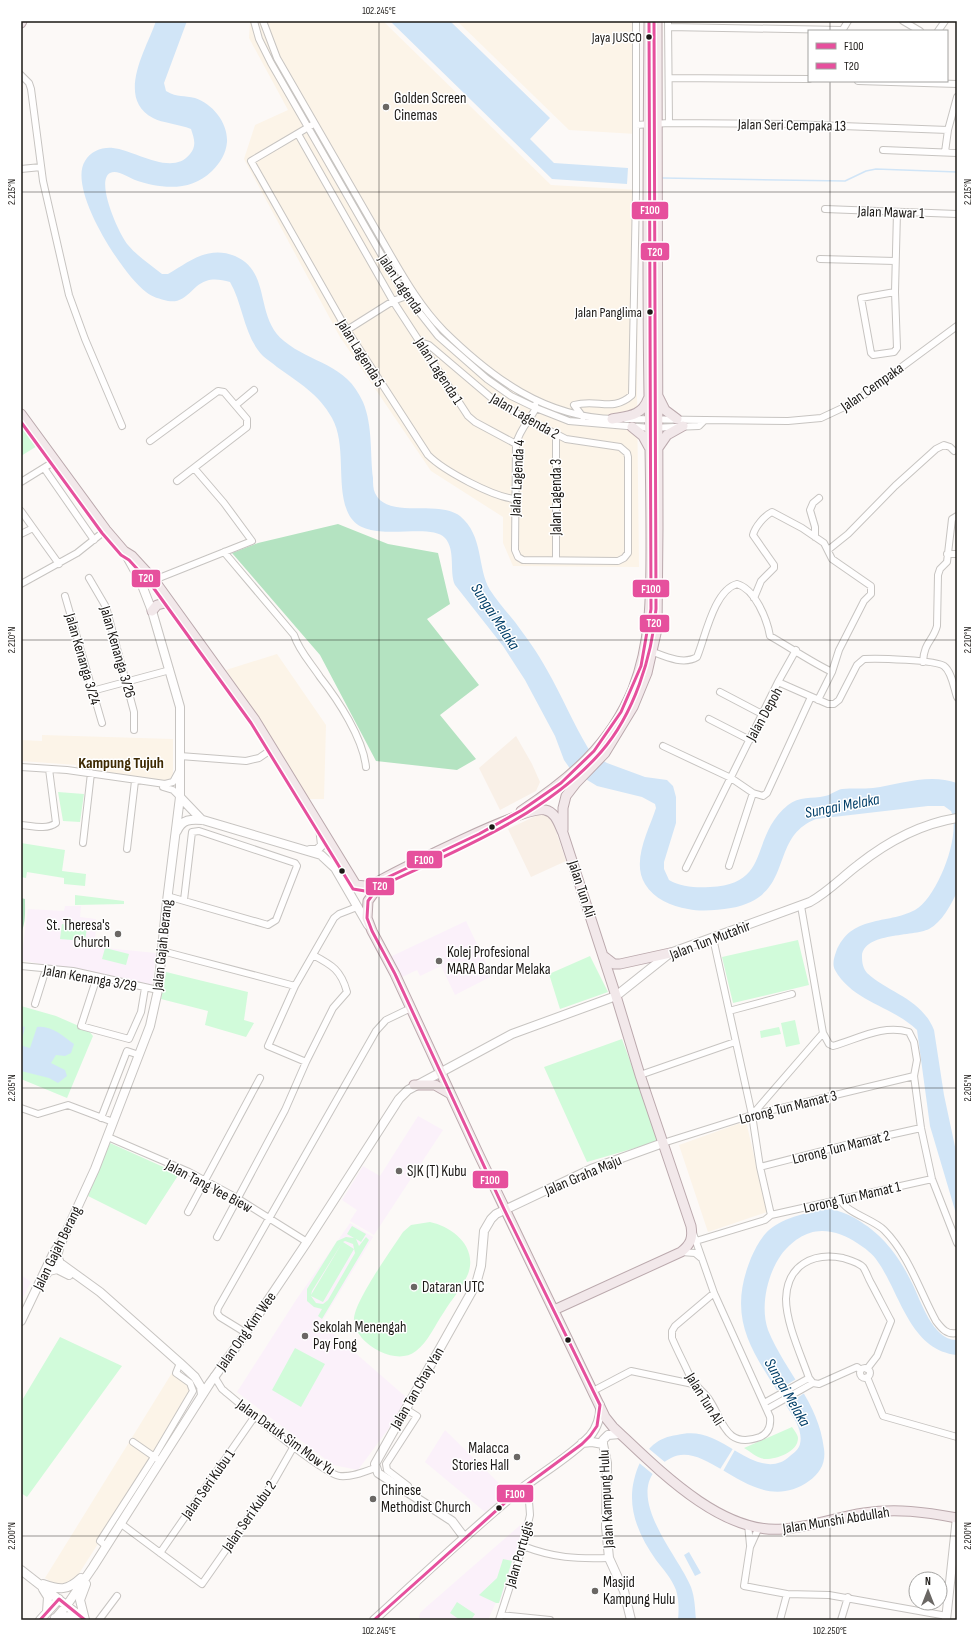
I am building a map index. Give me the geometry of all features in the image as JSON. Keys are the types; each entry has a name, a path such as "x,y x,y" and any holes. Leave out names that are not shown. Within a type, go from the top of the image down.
{"main road":[{"path":"510,818 572,780 602,750 633,707 653,652 658,609 653,393 653,124 649,21"},
{"path":"653,124 657,21"},
{"path":"653,393 665,410 677,419"},
{"path":"612,419 639,413 653,393"},
{"name":"Jalan Tun Ali","path":"21,414 106,530 124,552 132,556 154,580 255,720 356,884 365,886 384,878 510,818 534,810 546,810 553,814 563,833 604,956 640,1075 691,1226"},
{"path":"602,750 632,689 644,653 649,629 651,608 655,450 667,434 683,426"},
{"path":"632,427 643,436 655,450"},
{"path":"152,611 157,605 166,603 171,605"},
{"path":"563,833 564,801 572,780"},
{"name":"Jalan Munshi Abdullah","path":"384,878 368,901 367,918 372,931 411,1008 449,1093 504,1209 609,1423 681,1488 707,1506 759,1528 782,1529 863,1513 899,1510 925,1512 957,1518"},
{"path":"604,956 608,960 620,964 670,953"},
{"path":"414,1085 435,1085 449,1093"},
{"path":"554,1310 681,1252 691,1242 691,1226"}],"street":[{"name":"Jalan Lagenda","path":"254,21 259,39 271,63 401,289 438,336 495,385 534,407 569,421 632,427 654,424"},
{"name":"Jalan Lagenda","path":"263,21 277,58 406,283 443,330 497,377 543,404 562,412 583,417 654,424"},
{"path":"583,417 574,405 584,402 618,405 632,395 636,194 636,21"},
{"path":"843,30 848,21"},
{"path":"903,21 918,30"},
{"path":"939,30 945,21"},
{"path":"669,123 668,24 817,30"},
{"path":"21,75 29,83 31,89 43,181 69,296 85,340 122,426"},
{"path":"669,78 808,79"},
{"path":"915,82 957,84"},
{"path":"945,152 948,130 957,97"},
{"name":"Jalan Seri Cempaka 13","path":"636,125 669,123 789,124 948,130"},
{"path":"298,134 315,124"},
{"name":"Jalan Lagenda 5","path":"298,134 251,161 347,330 428,455 437,464 496,495 515,499"},
{"name":"Jalan Lagenda 1","path":"298,134 393,301 468,416 475,422 516,444"},
{"path":"883,150 957,153"},
{"path":"21,169 41,167"},
{"name":"Jalan Mawar 1","path":"825,209 957,214"},
{"path":"895,292 860,298 871,353 873,355 896,351 895,261 897,212"},
{"path":"820,259 895,261"},
{"path":"393,301 406,283"},
{"path":"347,330 393,301 407,297 413,291"},
{"name":"Jalan Cempaka","path":"654,424 677,419 698,419 704,421 788,422 821,418 831,415 853,403 957,326"},
{"name":"Jalan Lagenda 2","path":"420,342 429,345 496,401 527,420 556,435 575,441 617,446 627,453 628,553 624,558 618,561 556,560"},
{"path":"434,363 446,360"},
{"path":"236,405 254,390"},
{"path":"150,441 218,391 224,392 247,419 248,424 177,481"},
{"path":"532,398 534,407 543,404"},
{"name":"Jalan Lagenda 4","path":"534,407 521,430 516,444 515,550 518,557 523,560 556,560"},
{"name":"Jalan Cempaka","path":"654,424 699,426 704,421"},
{"name":"Jalan Lagenda 3","path":"556,435 556,560"},
{"path":"828,550 848,534 895,486 936,449 944,445 950,447 954,451"},
{"path":"21,482 55,461"},
{"path":"44,468 94,540"},
{"path":"154,580 252,541 224,503 194,468"},
{"path":"816,537 810,510 813,503 819,498"},
{"path":"21,511 59,564"},
{"path":"754,598 761,581 774,568 774,565 753,535 754,530 768,514 772,512 816,537 824,543 832,559 868,583 872,590 864,601 839,650 832,672 818,700"},
{"path":"923,662 925,646 936,632 938,575 940,569 946,565 952,519 957,516"},
{"path":"21,534 33,528"},
{"path":"21,584 59,564 106,530"},
{"name":"Jalan Gajah Berang","path":"21,1321 54,1252 62,1241 108,1137 150,1026 158,990 167,896 180,797 180,707 152,611 140,580 124,552"},
{"path":"224,552 294,635 297,644 329,688 348,721 363,752 366,767"},
{"path":"947,554 957,554"},
{"name":"Jalan Kenanga 3/26","path":"89,578 106,607 134,712 134,730"},
{"path":"653,652 669,658 693,660 697,657 710,617 728,590 734,584 740,584 754,598 763,612 770,636 796,650 813,663 832,672"},
{"name":"Jalan Kenanga 3/24","path":"65,596 102,723"},
{"path":"778,682 796,650"},
{"name":"Jalan Depoh","path":"686,868 778,682 832,705 837,703 857,665 864,659 937,663 947,668 957,697"},
{"path":"92,691 170,670"},
{"path":"720,692 762,714"},
{"path":"663,746 731,778 753,793 763,796 767,793 811,697"},
{"path":"709,719 750,740"},
{"path":"180,756 250,761 259,758 272,748"},
{"path":"21,767 91,773 149,783 170,784 176,779 180,770"},
{"path":"21,825 52,826 56,823 49,769"},
{"path":"83,843 91,773"},
{"path":"127,849 135,781"},
{"path":"149,783 173,790 203,820"},
{"path":"729,866 753,793"},
{"name":"Jalan Tun Mutahir","path":"439,1071 512,1034 616,996 670,953 801,906 826,892 859,864 890,843 927,824 953,818"},
{"path":"174,837 181,824 187,820 203,820 321,855 335,868 372,931"},
{"path":"308,850 320,848 322,841 320,826"},
{"path":"167,896 268,925 272,924 276,920 297,866 295,863 199,831 192,832 184,900"},
{"path":"256,850 259,836"},
{"path":"801,906 823,1033 829,1044 833,1046 886,1030 898,1028 909,1032 914,1042 917,1060 914,1076 921,1128 932,1179 957,1243"},
{"path":"306,1062 268,1046 295,986 334,918 339,914 357,907"},
{"path":"712,938 752,1115 760,1167 771,1215"},
{"path":"162,951 295,986"},
{"path":"217,1237 286,1110 306,1062 333,1008 347,992 338,972 313,955"},
{"name":"Jalan Kenanga 3/29","path":"21,966 73,971 158,990"},
{"path":"35,1004 46,969"},
{"path":"97,977 81,1026 129,1039 141,1012 145,988"},
{"path":"729,1011 792,994"},
{"path":"246,1333 220,1317 217,1312 218,1308 376,1031 386,1020 411,1008"},
{"path":"752,1115 823,1033"},
{"path":"640,1075 735,1042"},
{"path":"101,1118 127,1051 139,1055"},
{"name":"Jalan Ong Kim Wee","path":"55,1619 67,1605 94,1567 157,1459 214,1376 246,1333 307,1242 399,1099 414,1085 439,1071"},
{"name":"Lorong Tun Mamat 3","path":"663,1143 752,1115 914,1076"},
{"path":"188,1212 260,1078"},
{"path":"21,1108 38,1114 68,1105 113,1122"},
{"name":"Lorong Tun Mamat 2","path":"760,1167 853,1143 921,1128"},
{"name":"Jalan Tang Yee Biew","path":"108,1137 206,1181 237,1198 307,1242"},
{"name":"Jalan Graha Maju","path":"504,1209 591,1169 663,1143"},
{"name":"Lorong Tun Mamat 1","path":"696,1241 765,1220 771,1215 932,1179"},
{"path":"840,1200 845,1208 867,1218 884,1230 910,1267 936,1321 942,1329 952,1334 957,1333"},
{"name":"Jalan Tan Chay Yan","path":"375,1468 376,1460 476,1284 480,1271 482,1236 491,1219 504,1209"},
{"path":"691,1226 714,1293 765,1406 811,1380"},
{"path":"62,1241 57,1256 58,1260 100,1292 195,1377 201,1387 202,1395"},
{"path":"681,1252 695,1253 702,1260"},
{"path":"864,1369 877,1356 891,1321 862,1267 848,1259 822,1256 806,1261 800,1266 792,1278 787,1291 787,1310 811,1380 819,1384 857,1368 864,1369 870,1374 867,1377 883,1416 956,1435"},
{"path":"37,1289 46,1274 52,1270 57,1269 80,1278"},
{"name":"Jalan Tun Ali","path":"714,1293 689,1312 672,1331 672,1338 693,1384 708,1397 725,1431 732,1436 749,1440 762,1436 769,1430 771,1425 765,1406"},
{"path":"106,1546 100,1542 157,1459 193,1391 190,1383 176,1373 180,1363"},
{"path":"593,1391 631,1371 693,1384"},
{"name":"Jalan Datuk Sim Mow Yu","path":"214,1376 222,1389 328,1471 338,1476 348,1476 375,1468"},
{"name":"Jalan Datuk Sim Mow Yu","path":"208,1386 222,1389"},
{"path":"374,1620 464,1537 521,1489 582,1443 595,1428 600,1416 600,1405"},
{"path":"406,1409 417,1416 386,1464 387,1470 408,1486"},
{"name":"Jalan Seri Kubu 1","path":"160,1553 255,1416"},
{"name":"Jalan Kampung Hulu","path":"622,1435 608,1435 603,1440 607,1463 606,1527 609,1558 624,1591 631,1620"},
{"path":"133,1442 157,1459"},
{"path":"582,1443 592,1442 603,1444"},
{"name":"Jalan Seri Kubu 2","path":"160,1553 202,1584 274,1481 294,1446"},
{"path":"375,1468 378,1473 452,1521 464,1537"},
{"name":"Jalan Portugis","path":"500,1618 523,1546 530,1507 521,1489"},
{"path":"748,1524 750,1547 744,1586 787,1594 829,1595 848,1598 946,1618 957,1518"},
{"path":"120,1523 160,1553"},
{"path":"750,1547 759,1528"},
{"path":"523,1546 562,1558 609,1558"},
{"path":"38,1583 54,1588 67,1588 76,1583 94,1567"},
{"path":"85,1620 81,1607 81,1595 94,1567"},
{"path":"21,1570 85,1620"},
{"path":"38,1583 48,1597 47,1612"},
{"path":"780,1620 787,1594"},
{"path":"99,1620 117,1596"},
{"path":"841,1620 848,1598"},
{"path":"40,1620 59,1599"},
{"path":"55,1619 68,1616 85,1620"},
{"path":"500,1618 550,1620"}],"shaded area":[{"path":"250,21 383,21 551,185 639,190 637,394 639,567 513,566 503,543 503,517 431,471 340,337 244,159 255,125 288,110 249,38"},
{"path":"457,21 639,21 636,134 569,130"},
{"path":"277,654 326,725 324,799 309,799 277,746 226,670"},
{"name":"Kampung Tujuh","path":"42,735 173,739 173,776 169,781 157,781 76,767 76,765 21,761 21,740 42,741"},
{"path":"516,736 532,764 540,782 536,791 500,810 479,768"},
{"path":"542,813 551,816 566,861 531,877 508,829"},
{"path":"65,906 81,906 80,917 96,919 95,947 156,953 152,986 21,960 28,909 64,911"},
{"name":"Kolej Profesional MARA Bandar Melaka","path":"466,921 492,976 455,995 441,966 420,976 417,970 400,978 390,957"},
{"name":"SJK (T) Kubu","path":"418,1116 443,1130 374,1235 350,1221 357,1210 342,1200 363,1166 380,1176"},
{"path":"746,1121 767,1212 708,1232 679,1145"},
{"name":"Sekolah Menengah Pay Fong","path":"350,1223 373,1237 321,1323 407,1398 389,1428 358,1470 333,1465 237,1392 296,1300"},
{"path":"21,1275 31,1282 21,1301"},
{"path":"175,1368 194,1381 196,1390 73,1583 59,1587 45,1578"},
{"path":"445,1430 508,1492 485,1512 425,1462"},
{"path":"525,1521 501,1600 496,1602 488,1620 420,1620 420,1613 424,1609"}],"green space":[{"path":"21,412 42,443 21,456"},
{"path":"338,524 388,544 438,553 450,604 427,619 479,685 440,715 476,759 457,770 376,761 320,655 232,553 258,543"},
{"path":"58,792 84,794 80,822 63,821"},
{"path":"21,843 65,850 62,871 86,874 85,886 64,884 64,878 27,872 26,878 21,877"},
{"path":"75,895 124,901 124,904 75,905"},
{"path":"21,898 25,899 25,908 23,929 21,933"},
{"path":"62,924 87,927 85,941 60,939"},
{"path":"798,940 809,985 733,1003 722,957"},
{"path":"105,948 129,954 126,965 102,959"},
{"path":"590,956 608,992 560,1009 549,974"},
{"path":"166,972 248,992 244,1020 254,1023 246,1037 205,1025 208,1011 161,999"},
{"path":"21,1006 56,1016 88,1030 93,1036 67,1098 21,1079"},
{"path":"795,1020 800,1044 786,1047 781,1023"},
{"path":"779,1027 781,1034 761,1038 760,1031"},
{"path":"622,1039 659,1141 587,1162 544,1067"},
{"path":"110,1143 179,1174 146,1225 88,1196"},
{"name":"Dataran UTC","path":"430,1222 447,1228 461,1240 470,1255 468,1274 431,1333 416,1351 412,1354 403,1356 385,1354 372,1347 360,1336 355,1326 355,1313 359,1302 382,1263 403,1232 411,1225"},
{"path":"352,1226 366,1234 361,1242 356,1239 359,1246 366,1237 369,1240 322,1319 318,1316 322,1309 314,1307 307,1301 307,1289 337,1241 346,1237 354,1238 347,1234","holes":["345,1241 353,1244 355,1253 328,1300 323,1304 316,1303 311,1296 323,1302 354,1249 343,1242","342,1243 311,1295 312,1291"]},
{"path":"60,1337 122,1366 27,1497 21,1493 21,1402"},
{"path":"295,1348 325,1364 301,1407 272,1390"},
{"path":"792,1427 798,1437 797,1443 791,1451 786,1454 771,1459 763,1459 757,1457 744,1448"},
{"path":"503,1559 512,1561 499,1603 496,1603 479,1595 497,1578"},
{"path":"457,1602 475,1614 471,1620 460,1620 450,1613"}],"water":[{"name":"Sungai Melaka","path":"156,21 187,21 164,83 166,91 178,96 195,98 208,105 222,121 227,135 227,142 218,165 204,178 195,183 175,187 165,187 135,180 116,172 110,173 106,178 105,186 110,208 119,231 128,245 136,253 162,274 168,274 199,256 216,252 235,256 246,263 254,273 259,284 269,320 275,331 284,341 295,349 338,372 356,389 363,402 368,421 371,440 373,488 381,501 390,506 401,508 439,509 451,511 460,516 468,524 477,542 483,572 490,590 540,657 588,748 595,756 607,763 645,777 667,780 673,786 676,797 676,823 664,862 664,869 669,880 684,886 710,887 730,884 743,878 752,868 768,831 776,818 788,805 797,800 825,796 842,789 873,788 915,780 936,779 957,783 957,892 952,902 946,913 934,926 922,931 890,936 871,943 865,948 862,961 867,973 913,1003 928,1019 934,1030 944,1095 957,1156 957,1217 930,1126 917,1030 896,1015 852,990 835,970 833,963 836,952 843,940 851,932 860,926 871,922 904,915 915,910 931,893 939,879 950,849 954,821 951,811 944,806 928,806 816,819 801,828 791,839 774,880 765,892 752,902 731,908 704,911 693,910 669,904 653,894 645,884 641,875 640,856 656,808 655,804 642,797 597,786 571,770 564,760 555,736 525,680 503,646 455,585 452,574 450,549 445,538 437,533 385,532 371,530 360,526 351,518 346,508 343,496 341,455 337,429 332,418 314,395 277,367 257,348 252,340 230,282 215,279 206,281 201,283 180,300 168,301 156,298 146,292 136,282 111,250 90,210 84,191 81,174 87,158 94,152 101,149 113,148 164,163 173,163 182,160 190,154 194,148 194,139 191,129 153,118 142,109 136,98 135,86 137,72"},
{"path":"390,21 450,21 550,118 530,139 554,163 628,168 627,184 552,179"},
{"path":"21,1026 25,1027 21,1044"},
{"path":"37,1027 42,1027 52,1029 74,1044 71,1053 65,1056 56,1055 51,1063 65,1070 67,1076 58,1083 49,1078 21,1071 21,1044 30,1048"},
{"name":"Sungai Melaka","path":"831,1209 840,1211 856,1219 872,1230 885,1242 905,1270 929,1319 941,1334 949,1339 957,1340 957,1355 941,1351 928,1343 917,1332 908,1319 878,1262 866,1249 860,1245 841,1234 816,1231 804,1235 789,1246 776,1263 769,1281 765,1301 766,1321 768,1330 775,1345 816,1416 824,1449 823,1463 816,1475 809,1481 789,1490 770,1491 751,1486 701,1459 686,1455 671,1458 655,1471 648,1486 649,1503 654,1521 684,1573 691,1587 694,1599 696,1620 678,1620 679,1609 677,1594 674,1586 644,1541 633,1512 632,1491 637,1470 643,1457 653,1445 664,1438 681,1434 708,1436 740,1454 761,1463 771,1464 781,1462 792,1455 797,1449 801,1439 798,1426 794,1417 756,1356 748,1338 743,1321 741,1302 744,1281 751,1258 766,1233 775,1225 798,1215"},
{"path":"689,1552 701,1573 695,1576 684,1555"}],"pier":[{"path":"798,1378 806,1392 785,1406 776,1391"},
{"path":"734,1447 736,1448 722,1473 719,1471"},
{"path":"648,1448 666,1463 655,1476 638,1462"}],"waterway":[{"path":"663,178 845,181 866,171 876,169 957,172"}],"transit line":[{"name":"F100","path":"374,1620 517,1492 582,1444 597,1426 600,1405 504,1209 395,974 372,931 367,918 368,901 384,879 479,834 522,810 561,783 594,751 621,712 641,666 651,609 649,21"},
{"name":"T20","path":"21,422 102,533 121,555 129,560 150,583 251,723 353,889 365,891 377,888 467,846 525,814 553,795 578,775 601,752 613,737 632,703 646,665 654,627 656,609 654,21"},
{"name":"F100","path":"40,1620 59,1599 85,1620"}],"place":[{"name":"Jaya JUSCO","path":"649,37"},
{"name":"Golden Screen Cinemas","path":"386,107"},
{"name":"Jalan Panglima","path":"650,312"},
{"name":"St. Theresa's Church","path":"118,934"},
{"name":"Kolej Profesional MARA Bandar Melaka","path":"439,961"},
{"name":"SJK (T) Kubu","path":"399,1171"},
{"name":"Dataran UTC","path":"414,1287"},
{"name":"Sekolah Menengah Pay Fong","path":"305,1336"},
{"name":"Malacca Stories Hall","path":"517,1457"},
{"name":"Chinese Methodist Church","path":"373,1499"},
{"name":"Masjid Kampung Hulu","path":"595,1591"}],"district":[{"name":"Kampung Tujuh","path":"121,762"}]}
